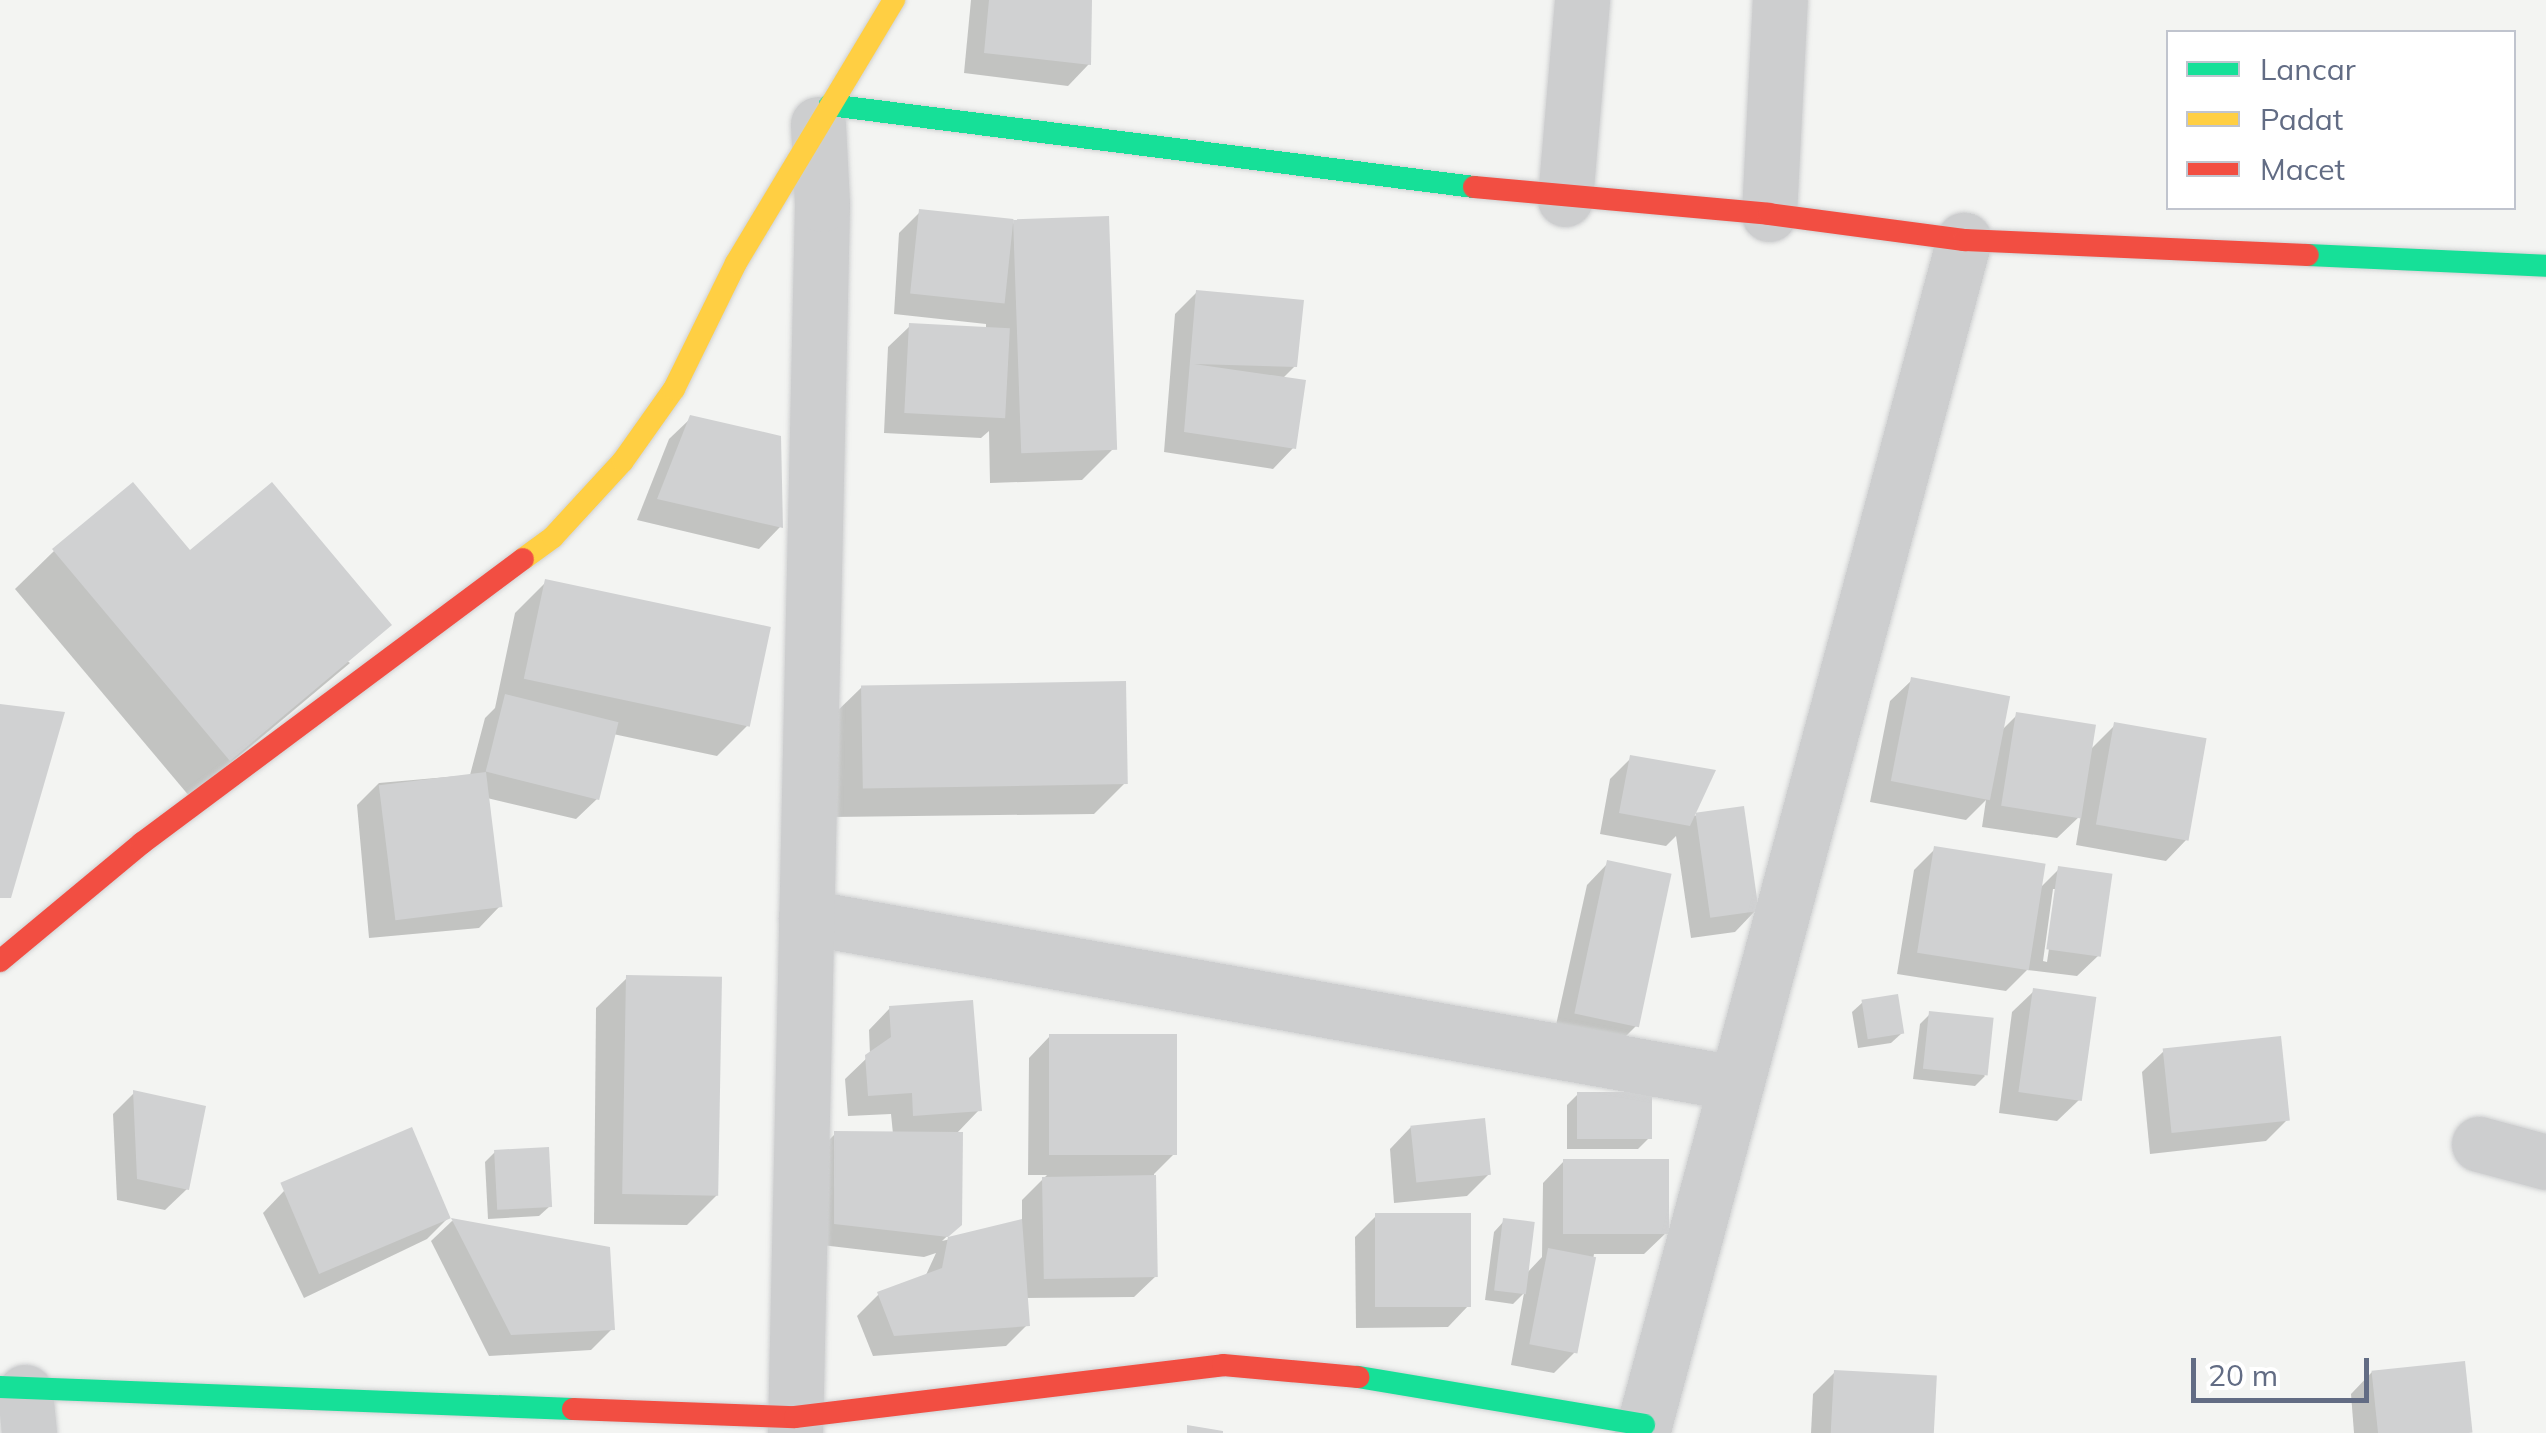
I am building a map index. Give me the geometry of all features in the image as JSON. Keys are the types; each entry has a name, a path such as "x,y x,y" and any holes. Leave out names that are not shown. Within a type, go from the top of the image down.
{"street":[{"path":"0,960 142,842 553,537 623,461 674,388 736,263 894,0"},
{"path":"1565,199 1582,0"},
{"path":"1769,214 1780,0"},
{"path":"824,115 1565,199 1769,214 1964,240 2546,266"},
{"path":"795,1425 824,115"},
{"path":"18,1404 795,1425 1223,1364 1360,1376 1643,1429 1964,240"},
{"path":"806,917 1734,1083"},
{"path":"2480,1144 2546,1162"}],"building":[{"path":"989,0 1092,0 1091,65 984,53"},
{"path":"919,209 1013,219 1005,303 910,294"},
{"path":"1109,216 1117,450 1021,453 1013,219"},
{"path":"1196,290 1304,300 1297,367 1194,364 1306,380 1296,449 1184,432"},
{"path":"909,323 1010,328 1005,418 904,413"},
{"path":"690,415 781,436 783,528 657,499"},
{"path":"133,482 190,550 272,482 392,625 230,761 52,549"},
{"path":"545,579 771,627 750,727 524,679"},
{"path":"1911,677 2010,696 1990,800 1891,781"},
{"path":"1126,681 1128,784 863,789 861,686"},
{"path":"505,694 619,722 599,800 486,772"},
{"path":"0,704 65,712 11,898 0,898"},
{"path":"2016,712 2096,725 2081,819 2001,806"},
{"path":"2114,722 2207,738 2189,841 2096,824"},
{"path":"1630,755 1716,770 1690,826 1619,813"},
{"path":"486,772 503,907 395,920 379,785"},
{"path":"1744,806 1759,911 1710,918 1695,813"},
{"path":"1934,846 2046,864 2029,970 1917,953"},
{"path":"1607,860 1672,874 1639,1027 1574,1014"},
{"path":"2058,866 2112,874 2101,957 2046,949"},
{"path":"626,975 722,977 718,1196 622,1194"},
{"path":"2033,988 2096,997 2082,1101 2018,1092"},
{"path":"1898,994 1904,1034 1868,1039 1861,1000"},
{"path":"973,1000 982,1111 913,1116 912,1093 868,1096 865,1055 891,1037 889,1006"},
{"path":"1929,1011 1994,1018 1988,1075 1923,1069"},
{"path":"1049,1034 1177,1034 1177,1155 1049,1155"},
{"path":"2281,1036 2290,1121 2172,1133 2163,1048"},
{"path":"133,1090 206,1106 189,1190 137,1179"},
{"path":"1577,1092 1652,1092 1652,1139 1577,1139"},
{"path":"1485,1118 1491,1175 1416,1183 1410,1126"},
{"path":"412,1127 451,1218 319,1274 280,1183"},
{"path":"834,1131 963,1132 962,1225 948,1237 834,1224"},
{"path":"549,1147 552,1207 497,1210 494,1150"},
{"path":"1563,1159 1669,1159 1669,1234 1563,1234"},
{"path":"1156,1175 1158,1277 1044,1279 1042,1177"},
{"path":"1375,1213 1471,1213 1471,1307 1375,1307"},
{"path":"451,1218 610,1247 615,1330 511,1335"},
{"path":"1503,1218 1535,1222 1526,1294 1494,1290"},
{"path":"1022,1219 1030,1326 894,1336 877,1292 942,1268 948,1237"},
{"path":"1548,1248 1596,1257 1577,1354 1529,1344"},
{"path":"2465,1361 2473,1433 2378,1433 2372,1371"},
{"path":"1834,1370 1937,1375 1934,1433 1831,1433"},
{"path":"1187,1425 1223,1431 1223,1433 1187,1433"}],"traffic: fast":[{"path":"830,105 1474,187"},
{"path":"2308,255 2546,266"},
{"path":"1358,1377 1644,1425"},
{"path":"0,1387 573,1409"}],"traffic: slow":[{"path":"523,559 553,537 623,461 674,389 736,263 894,0"}],"traffic: jam":[{"path":"1474,187 1769,214 1964,240 2308,255"},
{"path":"0,961 142,843 523,559"},
{"path":"573,1409 795,1417 1223,1365 1358,1377"}]}
